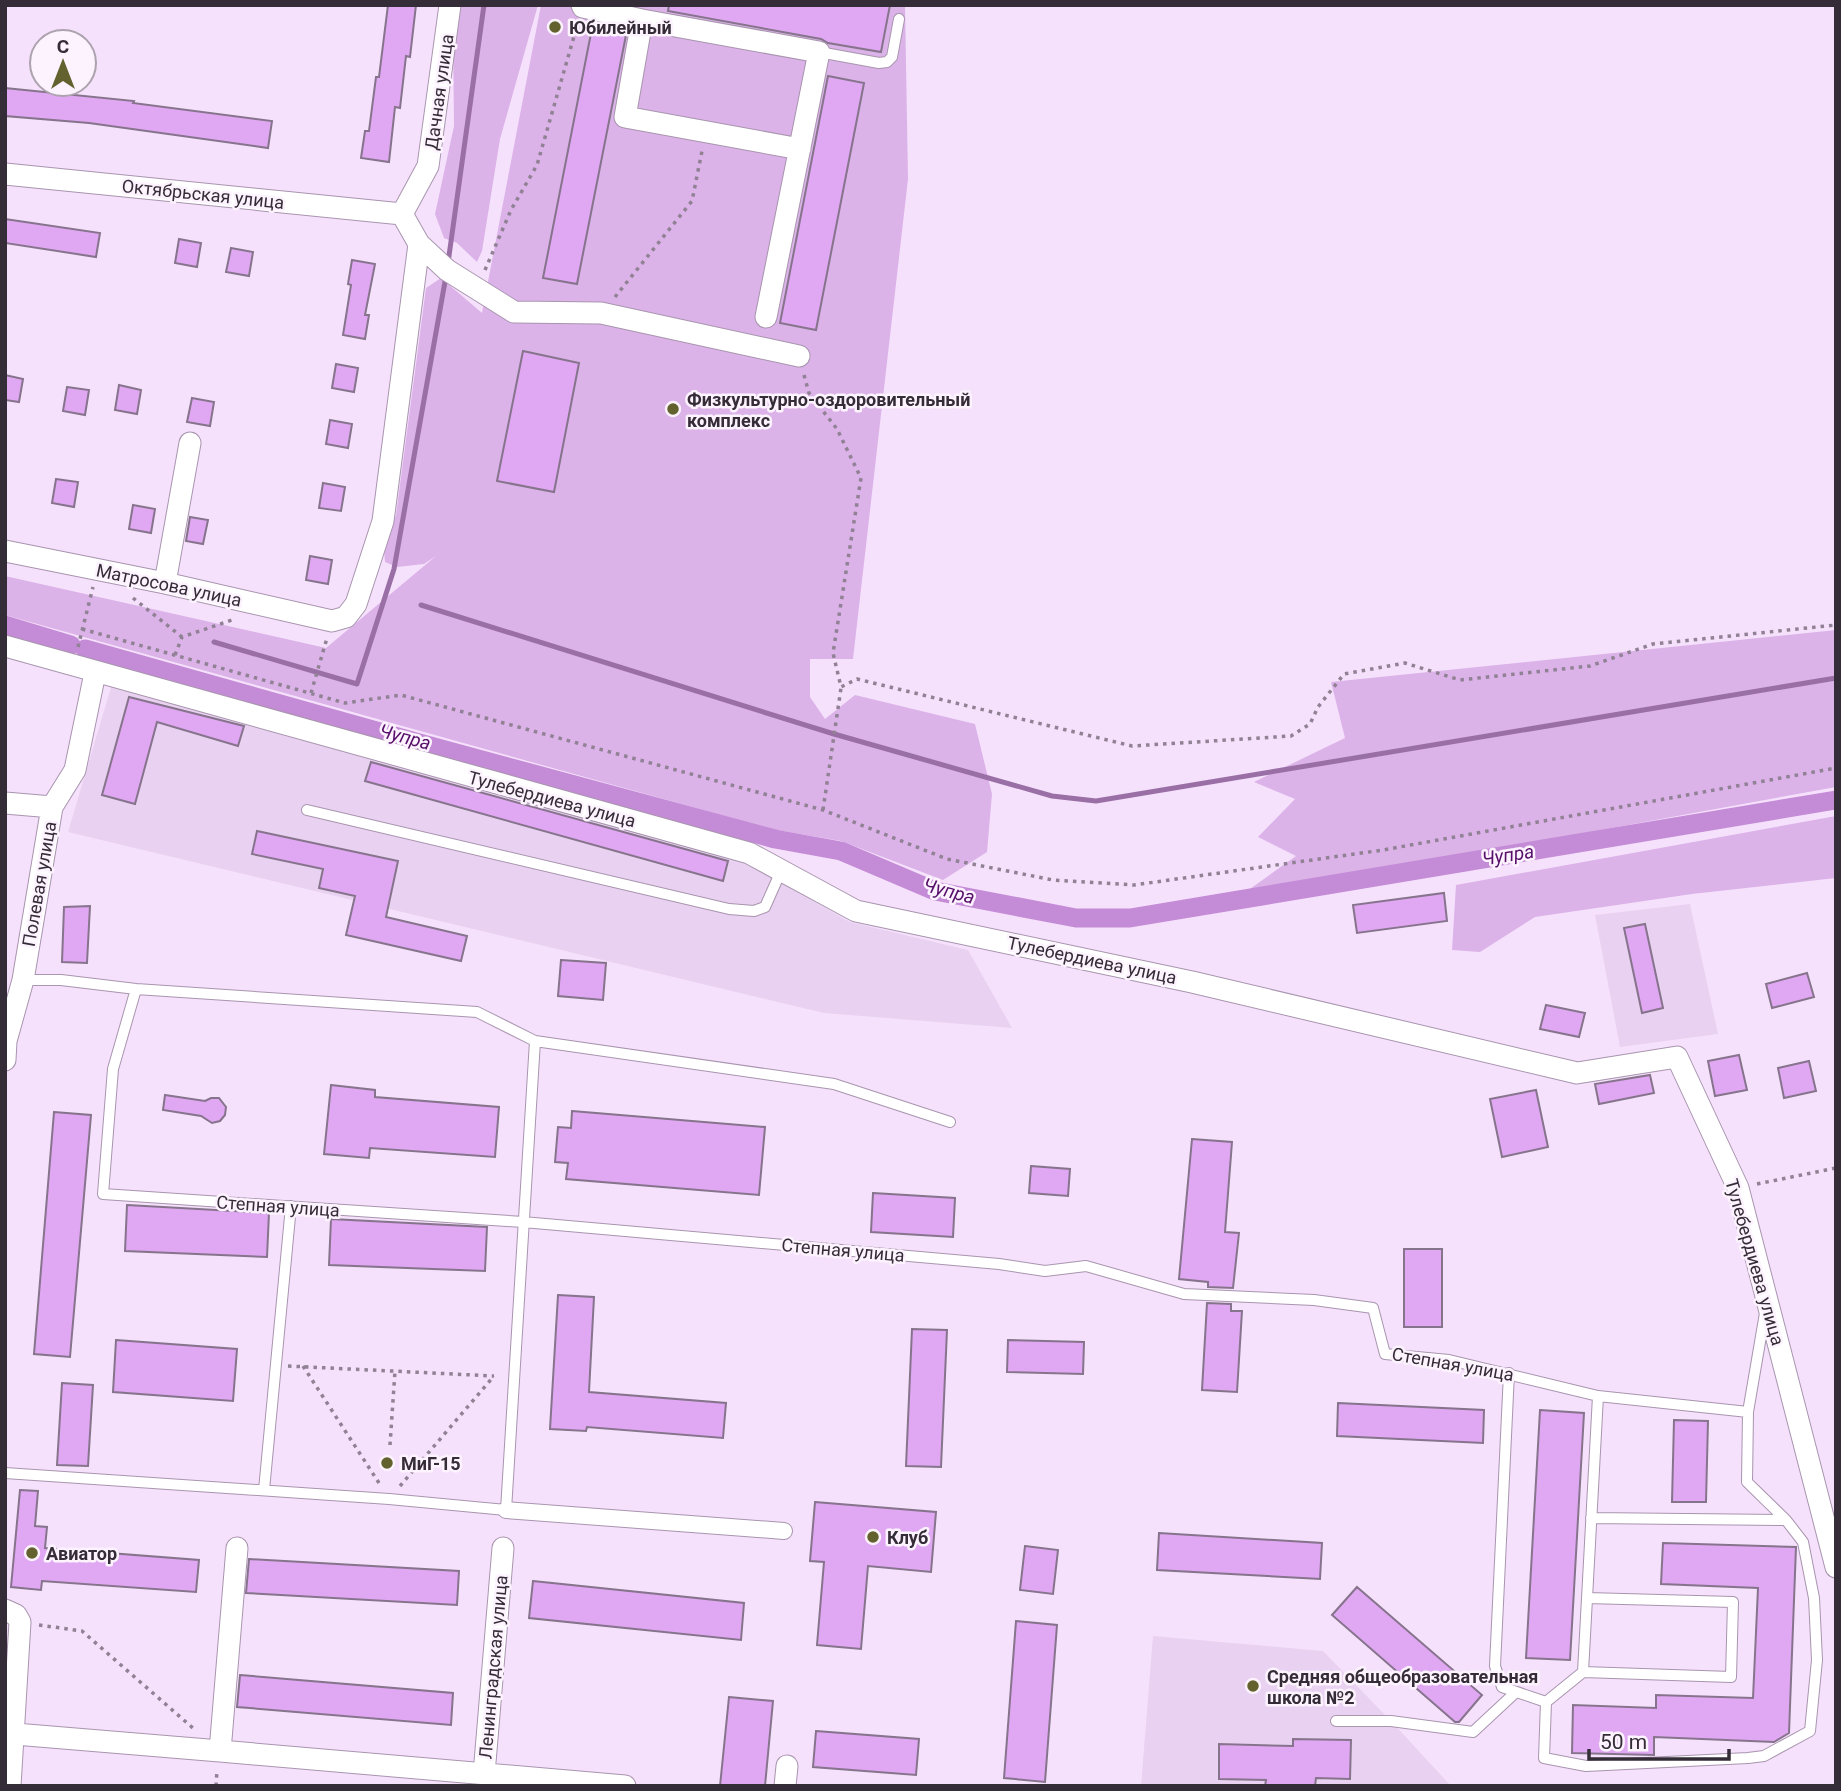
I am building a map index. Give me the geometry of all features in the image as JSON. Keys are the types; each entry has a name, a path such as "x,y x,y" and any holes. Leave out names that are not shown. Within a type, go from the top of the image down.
{"street":[{"name":"Дачная улица","path":"402,214 428,166 450,5"},
{"path":"582,6 642,20 818,52 766,317"},
{"path":"642,20 625,117 800,149"},
{"name":"Октябрьская улица","path":"5,174 402,214"},
{"path":"402,214 419,244 447,270 514,312 601,313 799,356"},
{"name":"Матросова улица","path":"5,551 165,583 331,621 346,617 356,604 383,521 419,244"},
{"path":"165,583 190,443"},
{"name":"Тулебердиева улица","path":"5,646 749,853 856,911 1192,982 1577,1073 1676,1057 1738,1188 1836,1567"},
{"name":"Полевая улица","path":"6,1047 23,980 52,807 75,770 95,673"},
{"path":"5,803 52,807"},
{"path":"506,1510 783,1531"},
{"path":"220,1751 237,1548"},
{"name":"Ленинградская улица","path":"484,1780 503,1548"},
{"path":"10,1786 15,1734 13,1616"},
{"path":"15,1734 220,1751 484,1780 625,1786"}],"lane":[{"path":"818,52 879,63 887,62 892,57 899,19"},
{"path":"307,810 744,911 765,907 781,871"},
{"path":"23,980 61,980 136,989 477,1012 535,1041 834,1084 950,1122"},
{"name":"Степная улица","path":"136,989 113,1069 103,1194 523,1222 999,1264 1045,1271 1086,1266 1184,1294 1314,1300 1373,1308 1385,1354 1449,1360 1598,1396 1748,1412"},
{"path":"5,1473 389,1499 506,1510 535,1041"},
{"path":"264,1490 291,1206"},
{"path":"1587,1598 1733,1602 1731,1677 1583,1672 1546,1702 1544,1758 1586,1766 1764,1756 1810,1731 1816,1660 1814,1598 1803,1542 1786,1520 1748,1482 1748,1412 1767,1300"},
{"path":"1508,1373 1495,1666 1502,1687 1546,1702"},
{"path":"1583,1672 1598,1396"},
{"path":"1591,1518 1786,1520"},
{"path":"1336,1721 1391,1721 1473,1732 1516,1692"}],"path":[{"path":"476,289 512,210 537,165 582,6"},
{"path":"601,313 692,201 706,132"},
{"path":"799,356 809,393 837,429 861,478 833,653 841,687 823,810"},
{"path":"97,569 82,629 345,702 401,695 823,810 947,859 1053,880 1134,885 1383,850 1836,768"},
{"path":"129,594 182,637"},
{"path":"175,655 182,637 270,607"},
{"path":"841,687 857,679 1132,746 1291,736 1310,724 1318,707 1344,674 1405,663 1460,680 1590,666 1653,644 1836,625"},
{"path":"311,693 321,659"},
{"path":"1738,1188 1836,1168"},
{"path":"276,1365 514,1377"},
{"path":"303,1366 389,1499 495,1376"},
{"path":"390,1445 395,1371"},
{"path":"13,1616 82,1631 220,1751 216,1786"}],"shaded area":[{"path":"459,5 538,5 500,139 482,251 477,262 457,243 444,238 435,214 454,126 453,33"},
{"name":"Физкультурно-оздоровительный комплекс","path":"541,5 905,5 908,179 853,659 810,659 810,697 825,719 855,695 975,724 992,794 987,852 943,880 841,841 771,829 5,615 5,576 326,648 436,556 424,564 397,567 385,562 384,550 396,515 426,288 441,278 482,313"},
{"path":"1836,630 1836,787 1240,896 1296,856 1258,837 1295,799 1254,782 1345,738 1331,682"},
{"path":"112,684 747,864 850,922 968,950 1012,1028 824,1013 68,832"},
{"path":"1836,816 1836,878 1692,894 1535,917 1480,952 1452,950 1456,885"},
{"path":"1690,904 1718,1034 1620,1047 1595,915"},
{"name":"Средняя общеобразовательная школа №2","path":"1153,1636 1323,1651 1451,1786 1141,1786"}],"building":[{"path":"388,5 416,5 400,108 395,107 389,162 361,158 365,131 369,131 376,77 379,77"},
{"path":"669,5 890,5 881,52 668,11"},
{"path":"593,23 627,30 577,284 543,278"},
{"path":"828,76 864,83 816,330 780,323"},
{"path":"5,88 28,90 28,98 98,97 272,121 268,148 89,123 5,116"},
{"path":"5,219 100,233 96,257 5,243"},
{"path":"179,239 201,243 197,267 175,263"},
{"path":"231,248 253,252 249,276 226,272"},
{"path":"352,260 375,264 365,315 369,315 365,339 343,335"},
{"path":"523,351 579,363 554,492 497,481"},
{"path":"336,364 358,368 354,392 332,388"},
{"path":"5,375 23,379 19,402 5,400"},
{"path":"119,385 141,390 137,414 115,410"},
{"path":"67,387 89,390 85,415 63,411"},
{"path":"192,398 214,402 210,426 187,422"},
{"path":"330,420 352,424 348,448 326,444"},
{"path":"56,479 78,482 74,507 52,503"},
{"path":"323,483 345,487 341,511 319,508"},
{"path":"133,505 155,509 151,533 129,529"},
{"path":"190,517 208,520 203,544 186,541"},
{"path":"310,556 332,560 328,584 306,580"},
{"path":"129,697 244,726 238,746 157,722 135,804 102,795"},
{"path":"371,762 728,861 723,881 365,781"},
{"path":"257,831 398,861 386,917 467,936 461,961 346,935 355,896 319,888 323,869 252,854"},
{"path":"1444,893 1447,921 1357,933 1353,905"},
{"path":"90,906 87,963 62,962 64,907"},
{"path":"1645,924 1663,1008 1642,1013 1624,928"},
{"path":"561,960 606,963 603,1000 558,996"},
{"path":"1807,973 1814,997 1772,1008 1766,984"},
{"path":"1546,1005 1585,1013 1579,1037 1540,1029"},
{"path":"1739,1055 1747,1090 1715,1096 1708,1061"},
{"path":"1809,1061 1816,1091 1784,1098 1778,1068"},
{"path":"1650,1075 1654,1093 1599,1104 1595,1084"},
{"path":"331,1085 375,1090 375,1097 499,1107 495,1157 370,1148 369,1158 324,1154"},
{"path":"1536,1090 1548,1147 1502,1157 1490,1099"},
{"path":"165,1095 205,1101 219,1098 226,1107 225,1115 220,1121 212,1123 201,1116 163,1110"},
{"path":"572,1111 765,1127 759,1195 566,1179 568,1163 555,1162 558,1127 571,1128"},
{"path":"54,1112 91,1115 70,1357 34,1354"},
{"path":"1192,1139 1232,1142 1225,1232 1239,1233 1233,1288 1208,1287 1208,1282 1179,1279"},
{"path":"1031,1166 1070,1169 1068,1196 1029,1193"},
{"path":"873,1193 955,1198 953,1237 871,1232"},
{"path":"127,1205 269,1213 267,1257 125,1251"},
{"path":"331,1219 487,1227 485,1271 329,1265"},
{"path":"1404,1249 1442,1249 1442,1327 1404,1327"},
{"path":"558,1295 594,1297 589,1392 726,1403 723,1438 587,1427 586,1431 550,1429"},
{"path":"1207,1303 1231,1304 1231,1311 1242,1311 1237,1392 1202,1390"},
{"path":"912,1329 947,1330 941,1467 906,1466"},
{"path":"116,1340 237,1349 233,1401 113,1392"},
{"path":"1008,1340 1084,1342 1083,1374 1007,1372"},
{"path":"62,1383 93,1385 88,1466 57,1465"},
{"path":"1338,1403 1484,1410 1483,1443 1337,1436"},
{"path":"1540,1410 1584,1413 1570,1660 1526,1658"},
{"path":"1674,1420 1708,1421 1706,1502 1672,1502"},
{"path":"20,1490 38,1491 35,1526 47,1527 45,1548 199,1560 196,1592 42,1581 41,1590 11,1587"},
{"name":"Клуб","path":"815,1502 936,1512 931,1572 868,1566 861,1649 817,1645 824,1562 810,1561"},
{"path":"1159,1533 1322,1543 1320,1579 1157,1570"},
{"path":"1663,1543 1796,1547 1789,1733 1774,1742 1654,1737 1654,1755 1572,1753 1573,1705 1656,1708 1656,1695 1753,1698 1758,1588 1661,1584"},
{"path":"1025,1546 1058,1550 1053,1594 1020,1590"},
{"path":"249,1559 459,1571 457,1605 246,1593"},
{"path":"533,1581 744,1603 741,1640 529,1618"},
{"path":"1357,1587 1482,1695 1459,1722 1455,1722 1332,1615"},
{"path":"1016,1621 1057,1625 1045,1782 1004,1778"},
{"path":"240,1675 453,1693 451,1725 237,1707"},
{"path":"729,1697 773,1701 765,1786 720,1786"},
{"path":"816,1731 919,1739 916,1775 813,1767"},
{"path":"1293,1739 1351,1740 1350,1779 1316,1778 1315,1786 1265,1786 1266,1780 1219,1779 1219,1744 1293,1746"}],"waterway":[{"path":"448,263 484,5"},
{"path":"214,642 357,684 394,569 446,276"},
{"path":"421,605 834,734 1052,796 1096,801 1836,678"},
{"name":"Чупра","path":"5,625 71,645"},
{"name":"Чупра","path":"85,649 775,839 841,851 935,891 1076,918 1130,918 1836,800"}],"place":[{"name":"Юбилейный","path":"555,27"},
{"name":"Физкультурно-оздоровительный комплекс","path":"673,409"},
{"name":"МиГ-15","path":"387,1463"},
{"name":"Клуб","path":"873,1537"},
{"name":"Авиатор","path":"32,1553"},
{"name":"Средняя общеобразовательная школа №2","path":"1253,1686"}]}
